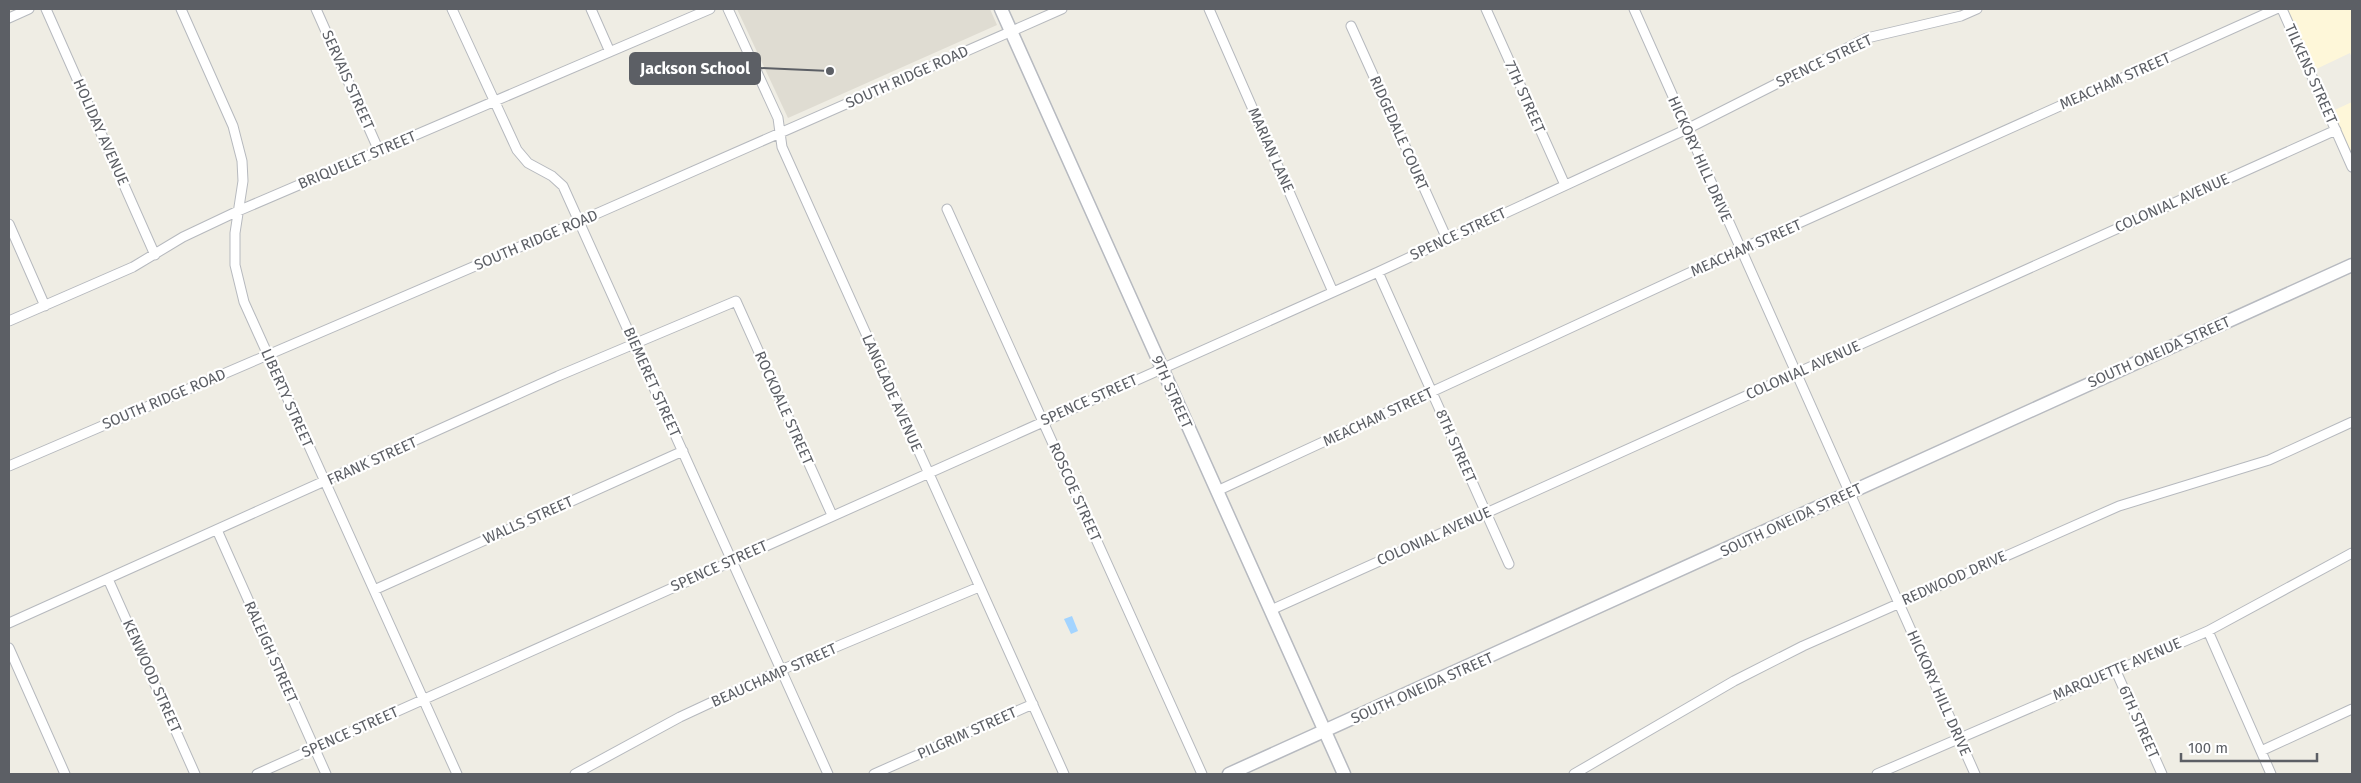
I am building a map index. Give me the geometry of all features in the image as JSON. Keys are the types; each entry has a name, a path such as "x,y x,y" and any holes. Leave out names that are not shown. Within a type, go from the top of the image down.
{"street":[{"path":"9,18 29,9"},
{"name":"HOLIDAY AVENUE","path":"46,9 156,255"},
{"name":"LIBERTY STREET","path":"181,9 233,126 242,161 242,181 235,232 235,265 244,302 457,774"},
{"name":"SERVAIS STREET","path":"316,9 379,151"},
{"name":"BIEMERET STREET","path":"452,9 517,150 528,163 552,176 563,186 828,774"},
{"path":"591,9 610,52"},
{"name":"BRIQUELET STREET","path":"9,321 133,267 156,255 183,237 238,211 710,9"},
{"name":"LANGLADE AVENUE","path":"728,9 778,118 782,147 1064,774"},
{"name":"9TH STREET","path":"1001,9 1344,774"},
{"name":"SOUTH RIDGE ROAD","path":"9,466 580,221 1062,9"},
{"name":"MARIAN LANE","path":"1209,9 1333,292"},
{"name":"7TH STREET","path":"1486,9 1565,184"},
{"name":"HICKORY HILL DRIVE","path":"1634,9 1900,602 1975,774"},
{"name":"SPENCE STREET","path":"257,774 927,472 1378,272 1687,129 1867,38 1961,16 1976,9"},
{"name":"MEACHAM STREET","path":"1217,491 1741,250 2276,9"},
{"name":"TILKENS STREET","path":"2282,9 2352,167"},
{"name":"RIDGEDALE COURT","path":"1351,26 1447,239"},
{"name":"COLONIAL AVENUE","path":"1271,610 2336,130"},
{"name":"ROSCOE STREET","path":"947,209 1202,774"},
{"path":"9,224 45,306"},
{"name":"SOUTH ONEIDA STREET","path":"1229,774 2352,265"},
{"name":"8TH STREET","path":"1378,272 1510,564"},
{"name":"FRANK STREET","path":"9,623 635,344 736,301"},
{"name":"ROCKDALE STREET","path":"736,301 832,515"},
{"name":"REDWOOD DRIVE","path":"1574,774 1734,681 1803,646 1900,602 2119,506 2269,460 2352,422"},
{"name":"WALLS STREET","path":"374,590 683,450"},
{"name":"RALEIGH STREET","path":"218,530 326,774"},
{"name":"MARQUETTE AVENUE","path":"1877,774 2115,669 2208,631 2352,553"},
{"name":"KENWOOD STREET","path":"108,578 195,774"},
{"name":"BEAUCHAMP STREET","path":"575,774 680,717 781,670 979,587"},
{"path":"2208,631 2271,774"},
{"path":"9,648 65,774"},
{"name":"6TH STREET","path":"2115,669 2162,774"},
{"name":"PILGRIM STREET","path":"874,774 1033,704"},
{"path":"2261,751 2352,709"}],"shaded area":[{"path":"737,9 990,9 997,25 788,118"},
{"path":"2282,9 2352,9 2352,58 2350,53 2310,72"},
{"path":"2352,102 2352,167 2328,113"}],"water":[{"path":"1072,616 1078,631 1071,634 1064,619"}],"place":[{"name":"Jackson School","path":"830,71"}]}
